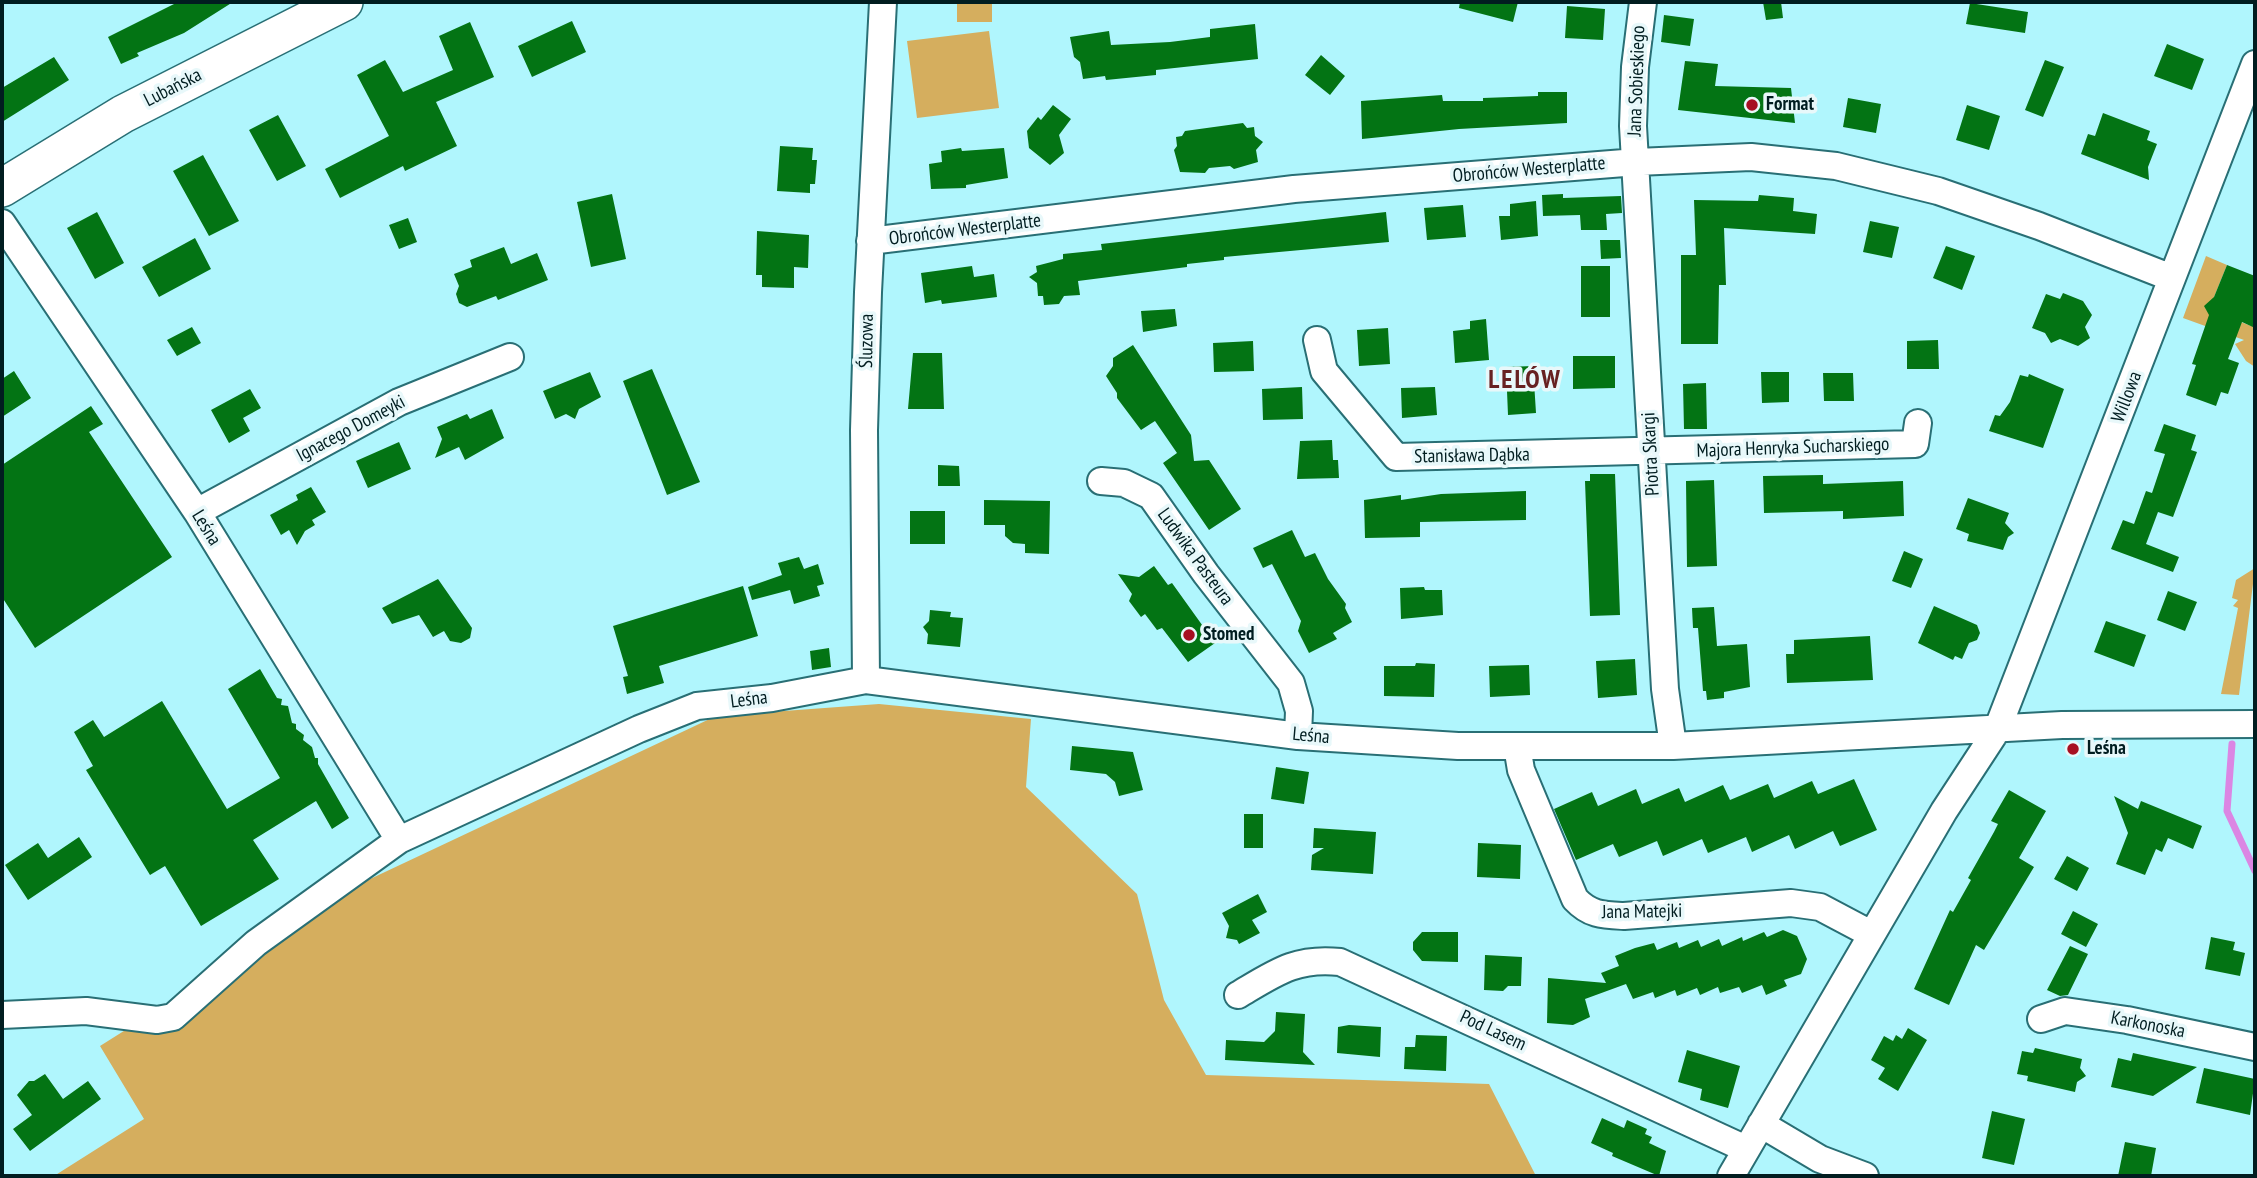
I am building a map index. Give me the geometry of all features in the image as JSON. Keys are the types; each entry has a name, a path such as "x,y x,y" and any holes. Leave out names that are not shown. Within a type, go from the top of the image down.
{"street":[{"name":"Lubańska","path":"4,184 122,114 344,2"},
{"name":"Śluzowa","path":"866,680 864,430 870,241 883,2"},
{"name":"Jana Sobieskiego","path":"1637,162 1633,126 1635,67 1643,2"},
{"name":"Willowa","path":"1997,730 2255,64"},
{"name":"Obrońców Westerplatte","path":"870,241 1294,189 1637,162 1751,157 1836,166 1938,191 2039,226 2172,278"},
{"name":"Piotra Skargi","path":"1637,162 1650,452 1665,689 1673,746"},
{"name":"Leśna","path":"2,223 197,512 400,840"},
{"name":"Stanisława Dąbka","path":"1317,340 1324,372 1396,457 1650,452"},
{"name":"Ignacego Domeyki","path":"197,512 399,402 510,357"},
{"name":"Majora Henryka Sucharskiego","path":"1650,452 1915,444 1918,423"},
{"name":"Ludwika Pasteura","path":"1101,481 1124,483 1151,496 1206,574 1292,683 1299,711 1298,736"},
{"name":"Leśna","path":"2,1015 86,1011 157,1020 173,1017 256,943 400,840 627,734 697,706 772,698 866,680 1298,736 1517,746 1673,746 2090,725 2255,724"},
{"path":"1731,1176 1871,934 1951,800 1997,730"},
{"name":"Jana Matejki","path":"1517,746 1521,770 1563,872 1575,899 1585,910 1600,915 1624,916 1791,903 1820,907 1871,934"},
{"name":"Pod Lasem","path":"1238,995 1290,964 1318,959 1340,962 1746,1149"},
{"name":"Karkonoska","path":"2041,1019 2065,1012 2127,1020 2255,1047"},
{"path":"1761,1124 1821,1159 1866,1176"}],"shaded area":[{"path":"957,2 992,2 992,22 957,22"},
{"path":"989,31 999,108 917,118 907,41"},
{"path":"2206,256 2227,265 2212,302 2206,309 2209,313 2216,312 2251,326 2255,318 2255,367 2246,361 2235,344 2244,340 2183,318"},
{"path":"2255,568 2239,695 2221,694 2238,608 2233,606 2238,600 2232,598 2236,580"},
{"path":"879,704 1031,719 1026,787 1137,894 1164,1000 1206,1075 1489,1084 1536,1176 54,1176 144,1119 100,1046 351,888 716,716"}],"building":[{"path":"178,2 233,2 184,33 137,53 139,56 121,64 108,37"},
{"path":"1460,2 1518,2 1513,22 1459,8"},
{"path":"1763,2 1781,2 1783,18 1766,20"},
{"path":"1970,3 2028,12 2025,33 1966,24"},
{"path":"1567,6 1605,9 1603,40 1565,38"},
{"path":"1664,15 1694,19 1690,46 1661,42"},
{"path":"572,21 586,52 532,77 518,46"},
{"path":"470,22 494,77 436,102 457,146 405,171 403,166 340,198 325,169 389,136 357,75 385,60 403,92 453,70 439,36"},
{"path":"1255,24 1258,59 1156,70 1156,75 1106,80 1105,76 1083,79 1080,62 1074,57 1070,37 1109,31 1111,45 1170,42 1210,37 1210,29"},
{"path":"2167,44 2204,59 2192,90 2154,76"},
{"path":"1321,55 1345,76 1330,95 1305,75"},
{"path":"54,57 69,80 2,122 2,88"},
{"path":"2045,60 2064,67 2043,117 2025,110"},
{"path":"1685,61 1718,64 1715,86 1791,88 1795,123 1678,110"},
{"path":"1538,92 1567,92 1567,123 1459,129 1362,139 1361,101 1442,95 1443,101 1483,101 1483,98 1538,96"},
{"path":"1848,98 1881,104 1876,133 1843,127"},
{"path":"1053,105 1071,119 1059,135 1064,153 1050,165 1029,148 1027,131 1038,117 1041,120"},
{"path":"1967,105 2000,116 1989,150 1956,140"},
{"path":"2103,113 2150,131 2147,140 2157,144 2148,167 2149,180 2081,154 2088,134 2095,136"},
{"path":"278,115 306,166 277,181 249,130"},
{"path":"1243,123 1247,128 1254,127 1255,136 1263,142 1256,150 1258,162 1234,169 1230,166 1209,168 1205,173 1180,172 1174,150 1177,146 1176,137 1182,136 1185,131"},
{"path":"780,146 813,148 812,160 817,160 815,184 810,184 810,193 777,191"},
{"path":"961,148 962,151 1004,148 1008,178 966,185 966,188 931,189 929,164 942,162 941,151"},
{"path":"203,155 239,221 209,236 173,171"},
{"path":"612,194 626,259 591,267 577,202"},
{"path":"1563,194 1563,198 1621,196 1622,213 1606,214 1607,230 1581,230 1580,215 1543,216 1542,195"},
{"path":"1759,195 1794,198 1793,211 1817,214 1815,234 1724,228 1726,285 1719,285 1718,344 1681,344 1681,255 1696,255 1694,200 1758,201"},
{"path":"1536,201 1538,236 1501,240 1499,216 1510,216 1510,204"},
{"path":"1463,205 1466,237 1427,240 1424,208"},
{"path":"97,212 124,263 95,279 67,228"},
{"path":"1386,212 1389,242 1224,257 1224,260 1187,264 1187,267 1078,281 1080,295 1064,296 1059,304 1044,305 1043,296 1038,296 1037,283 1029,277 1037,272 1036,266 1063,259 1063,254 1102,250 1101,244"},
{"path":"408,218 417,242 399,249 389,225"},
{"path":"1870,221 1899,227 1892,258 1863,252"},
{"path":"757,231 809,235 808,268 794,267 794,288 762,287 762,275 756,275"},
{"path":"195,238 211,269 159,297 142,267"},
{"path":"1600,240 1620,240 1621,258 1601,259"},
{"path":"1946,246 1975,256 1962,290 1933,278"},
{"path":"504,247 511,264 537,253 548,280 498,300 496,296 467,307 459,303 456,294 459,286 454,274 472,267 470,260"},
{"path":"2227,265 2255,276 2255,328 2242,322 2228,359 2239,363 2228,394 2221,392 2216,406 2186,395 2196,365 2192,364 2209,315 2204,306 2214,297"},
{"path":"972,266 974,277 994,274 997,297 942,304 941,300 925,303 921,273"},
{"path":"1581,266 1610,266 1610,317 1581,317"},
{"path":"2063,293 2083,301 2092,315 2085,327 2090,338 2078,346 2060,339 2051,343 2045,333 2032,328 2046,294 2060,299"},
{"path":"1175,309 1177,326 1143,332 1141,311"},
{"path":"1486,319 1489,360 1455,363 1453,331 1470,329 1470,321"},
{"path":"192,327 201,343 177,356 167,340"},
{"path":"1388,328 1390,364 1359,366 1357,330"},
{"path":"1938,340 1939,369 1907,369 1907,341"},
{"path":"1253,341 1254,371 1214,372 1213,343"},
{"path":"1133,345 1191,435 1194,461 1209,460 1241,509 1209,530 1163,463 1177,453 1155,421 1141,430 1117,398 1117,393 1106,376 1113,366 1113,358"},
{"path":"913,353 942,353 944,409 908,409"},
{"path":"1573,356 1615,356 1615,388 1573,389"},
{"path":"1533,366 1536,413 1508,415 1506,367"},
{"path":"652,369 700,482 667,495 623,381"},
{"path":"14,371 31,398 2,417 2,379"},
{"path":"590,372 601,397 579,409 575,419 566,414 555,419 543,391"},
{"path":"1761,372 1789,372 1789,402 1762,403"},
{"path":"1823,373 1853,373 1854,401 1824,401"},
{"path":"2029,374 2064,389 2043,448 1989,431 1995,415 2000,416 2010,402 2020,375 2028,377"},
{"path":"1706,383 1707,429 1684,429 1683,384"},
{"path":"1302,387 1303,419 1263,420 1262,389"},
{"path":"1435,387 1437,415 1402,418 1401,388"},
{"path":"250,389 261,408 243,418 250,431 229,443 211,410"},
{"path":"91,406 103,424 89,432 172,557 35,648 2,597 2,465"},
{"path":"492,409 504,438 465,460 459,447 435,458 442,439 437,427 467,414 470,419"},
{"path":"2164,424 2196,435 2191,450 2197,452 2173,517 2158,512 2146,544 2179,557 2173,572 2111,549 2123,520 2134,524 2146,491 2152,493 2165,454 2154,451"},
{"path":"1332,440 1333,460 1338,460 1339,478 1297,479 1300,441"},
{"path":"399,442 411,469 368,488 356,461"},
{"path":"938,465 959,466 960,486 938,486"},
{"path":"1590,474 1615,474 1620,615 1590,616 1585,481 1590,481"},
{"path":"1823,475 1823,484 1903,481 1904,516 1843,519 1843,511 1764,513 1763,476"},
{"path":"1714,480 1717,566 1687,567 1686,481"},
{"path":"311,487 326,512 312,520 315,525 305,531 297,545 289,530 281,535 270,515 298,500 296,495"},
{"path":"1526,491 1526,520 1420,522 1420,537 1365,538 1364,500 1401,495 1401,500 1441,494"},
{"path":"1968,498 2009,513 2005,523 2014,533 2008,537 2003,550 1967,541 1969,534 1956,529"},
{"path":"984,500 1050,501 1049,554 1025,553 1025,544 1013,543 1005,536 1005,525 984,525"},
{"path":"910,511 945,511 945,544 910,544"},
{"path":"1292,530 1305,557 1315,553 1328,579 1346,604 1345,608 1352,622 1333,633 1337,639 1309,653 1298,631 1301,621 1272,564 1263,568 1253,548"},
{"path":"1904,551 1923,559 1911,588 1892,581"},
{"path":"799,557 804,569 818,564 824,584 817,586 820,596 794,604 790,590 752,600 748,587 782,575 778,563"},
{"path":"1154,566 1168,585 1172,583 1215,643 1188,662 1162,628 1157,630 1145,614 1141,617 1129,601 1132,594 1118,574 1139,577"},
{"path":"438,579 472,628 470,638 461,643 450,641 444,631 433,637 419,615 392,624 382,608"},
{"path":"743,586 758,636 659,666 664,683 627,694 623,677 628,676 613,626"},
{"path":"1424,587 1425,590 1442,590 1443,615 1401,619 1400,588"},
{"path":"2168,591 2197,602 2185,631 2157,620"},
{"path":"1934,606 1977,625 1980,633 1977,640 1969,643 1962,659 1955,656 1953,660 1918,643"},
{"path":"1714,607 1717,646 1747,644 1750,687 1724,692 1724,698 1707,700 1706,691 1703,691 1698,628 1693,628 1692,608"},
{"path":"930,610 951,612 950,617 963,618 960,647 927,644 928,634 923,627 929,621"},
{"path":"2106,621 2146,635 2134,667 2094,652"},
{"path":"1870,636 1873,680 1787,683 1786,654 1794,654 1794,640"},
{"path":"829,648 831,667 812,670 810,651"},
{"path":"1635,659 1637,695 1598,698 1596,661"},
{"path":"1416,663 1435,664 1434,697 1384,696 1384,666 1415,666"},
{"path":"1529,665 1530,695 1490,697 1489,666"},
{"path":"260,669 277,698 282,699 281,705 288,706 292,723 296,724 296,729 304,735 303,740 312,747 318,764 349,818 332,829 316,801 253,840 279,879 201,926 165,866 150,875 86,770 93,766 74,732 93,720 104,737 162,701 227,809 280,778 228,689"},
{"path":"1072,746 1133,752 1143,790 1119,796 1115,782 1106,774 1070,770"},
{"path":"1276,767 1309,772 1304,804 1271,799"},
{"path":"1854,779 1877,830 1840,846 1833,831 1795,849 1789,835 1752,852 1746,837 1708,853 1702,839 1663,856 1657,841 1619,857 1613,844 1576,860 1554,809 1592,792 1598,806 1636,789 1642,804 1679,788 1685,802 1723,785 1730,800 1768,784 1774,798 1812,781 1818,794"},
{"path":"2009,790 2046,811 2019,858 2034,867 1984,950 1976,945 1949,1005 1914,989 1950,910 1953,912 1971,880 1968,878 1998,824 1991,821"},
{"path":"2114,796 2138,809 2141,801 2202,826 2193,849 2168,838 2162,852 2156,849 2145,875 2116,864 2128,833"},
{"path":"1244,814 1263,814 1263,848 1244,848"},
{"path":"1314,828 1376,832 1373,874 1311,870 1312,855 1324,848 1313,848"},
{"path":"79,837 92,857 28,900 5,865 38,843 48,858"},
{"path":"1478,843 1521,845 1520,879 1477,877"},
{"path":"2067,856 2089,868 2077,891 2054,879"},
{"path":"1258,894 1267,912 1252,920 1260,933 1239,944 1237,940 1226,938 1229,926 1222,913"},
{"path":"2073,911 2098,924 2086,947 2061,934"},
{"path":"1783,930 1797,936 1807,959 1801,974 1784,980 1787,986 1766,995 1762,985 1742,993 1739,987 1720,993 1718,987 1700,995 1697,988 1677,996 1675,990 1655,998 1653,992 1633,999 1626,984 1585,999 1590,1017 1573,1025 1547,1023 1548,978 1606,983 1601,973 1619,966 1615,956 1635,948 1654,943 1657,950 1677,942 1679,948 1698,940 1701,947 1719,939 1722,946 1742,937 1743,941 1764,932 1767,937"},
{"path":"1422,932 1458,932 1458,962 1422,961 1413,950 1413,942"},
{"path":"2211,937 2235,942 2233,950 2245,953 2240,976 2205,969"},
{"path":"2070,946 2088,954 2068,995 2060,996 2047,990"},
{"path":"1485,955 1522,957 1521,986 1508,986 1503,991 1484,990"},
{"path":"1276,1012 1305,1014 1303,1052 1315,1065 1225,1060 1226,1040 1264,1042 1275,1031"},
{"path":"1338,1027 1381,1027 1380,1057 1337,1053"},
{"path":"1908,1028 1927,1040 1898,1091 1878,1079 1885,1068 1871,1060 1884,1036 1893,1041 1896,1035 1902,1039"},
{"path":"1416,1035 1447,1036 1446,1071 1404,1069 1405,1047 1415,1047"},
{"path":"2035,1048 2082,1059 2080,1068 2086,1076 2077,1082 2075,1092 2027,1081 2028,1076 2017,1074 2022,1051 2033,1053"},
{"path":"1687,1050 1740,1066 1728,1108 1700,1100 1702,1089 1678,1082"},
{"path":"2133,1053 2197,1067 2153,1096 2111,1087 2118,1058 2131,1061"},
{"path":"2204,1068 2255,1079 2250,1115 2196,1103"},
{"path":"45,1074 63,1099 88,1081 101,1099 30,1151 13,1129 32,1115 17,1095 29,1081"},
{"path":"1992,1111 2025,1119 2014,1165 1982,1158"},
{"path":"1602,1118 1624,1128 1627,1120 1647,1129 1645,1134 1652,1137 1649,1143 1666,1151 1659,1176 1612,1156 1613,1153 1591,1143"},
{"path":"2125,1142 2156,1148 2151,1176 2118,1176"}],"waterway":[{"path":"2232,744 2227,811 2255,871"}],"place":[{"name":"Format","path":"1752,105"},
{"name":"Stomed","path":"1189,635"},
{"name":"Leśna","path":"2073,749"}],"district":[{"name":"LELÓW","path":"1525,381"}]}
